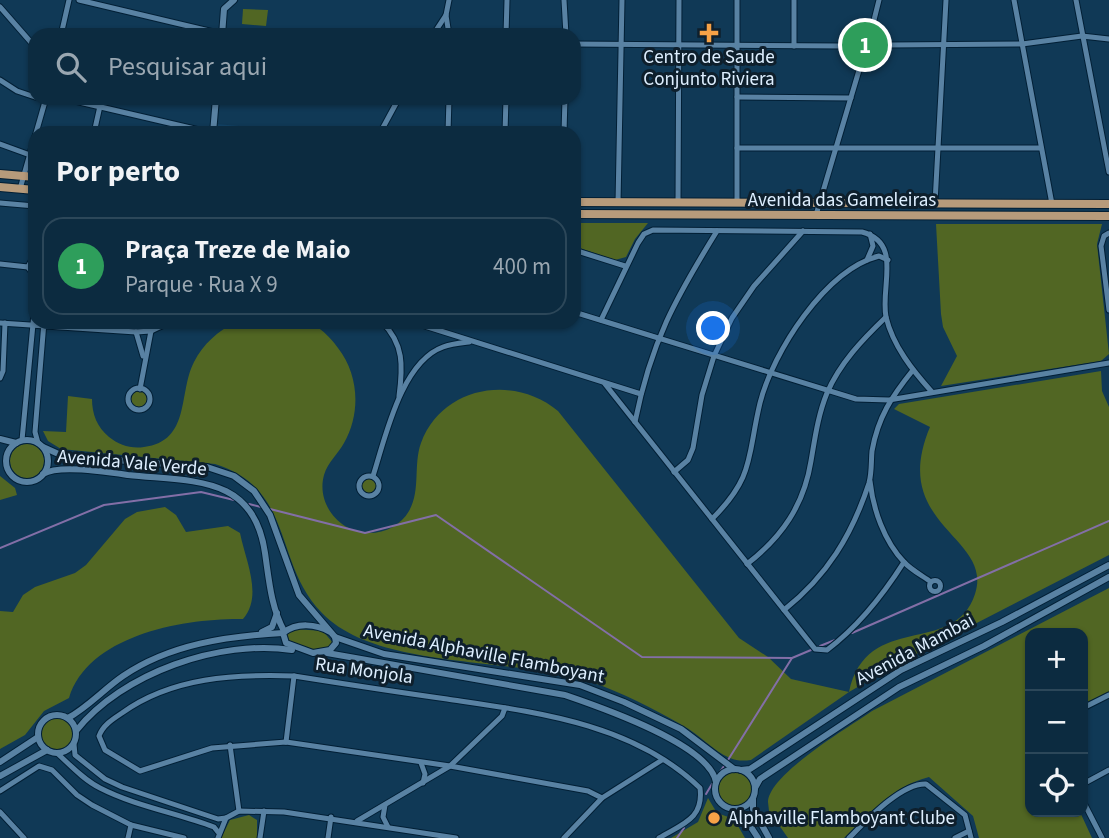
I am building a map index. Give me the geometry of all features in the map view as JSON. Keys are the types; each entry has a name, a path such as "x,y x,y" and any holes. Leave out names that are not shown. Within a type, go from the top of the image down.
{"main road":[{"path":"0,174 28,176"},
{"path":"0,187 28,189"},
{"name":"Avenida das Gameleiras","path":"581,202 1109,204"},
{"name":"Avenida das Gameleiras","path":"581,214 1109,216"}],"street":[{"path":"63,28 69,0"},
{"path":"79,0 197,28"},
{"path":"222,28 224,9 234,0"},
{"path":"448,28 446,15 449,0"},
{"path":"506,28 507,0"},
{"path":"564,0 566,28"},
{"path":"618,202 622,0"},
{"path":"678,203 679,0"},
{"path":"737,0 737,203"},
{"path":"794,0 794,46"},
{"path":"873,24 879,0"},
{"path":"935,203 946,0"},
{"path":"1014,0 1052,204"},
{"path":"1076,0 1106,136 1109,172"},
{"path":"0,7 28,39"},
{"path":"438,28 446,15"},
{"path":"873,24 884,32 888,45 879,63 860,67 847,60 842,46 843,38 851,27 873,24"},
{"path":"888,45 1022,44 1083,36 1109,39"},
{"path":"581,44 842,46"},
{"path":"816,216 860,67"},
{"path":"0,80 28,94"},
{"path":"737,97 851,98"},
{"path":"38,126 44,105"},
{"path":"95,105 184,126"},
{"path":"214,126 215,105"},
{"path":"384,126 395,105"},
{"path":"448,126 449,105"},
{"path":"505,126 506,105"},
{"path":"564,126 565,105"},
{"path":"96,126 100,106"},
{"path":"0,144 28,154"},
{"path":"737,148 1041,148"},
{"path":"20,188 28,162"},
{"path":"0,204 28,206"},
{"path":"601,320 625,266 644,234 653,230 870,234 884,244 888,260 886,317 913,370 932,393"},
{"path":"703,231 709,243"},
{"path":"635,422 657,338 675,299 717,231"},
{"path":"781,231 789,246"},
{"path":"674,472 688,460 693,448 702,395 714,356 732,318 754,286 803,231"},
{"path":"1109,233 1101,246 1109,310"},
{"path":"867,260 873,246 870,234"},
{"path":"581,252 625,266"},
{"path":"712,519 734,498 745,477 760,401 771,374 801,320 838,280 867,260 879,256 888,260"},
{"path":"0,264 28,267"},
{"path":"581,314 827,393 856,399 889,400 1109,363"},
{"path":"747,564 771,545 796,509 805,487 818,419 827,393 858,344 886,317"},
{"path":"0,378 3,371 3,323 28,326"},
{"path":"876,327 891,328"},
{"path":"7,466 8,453 19,442 33,329"},
{"path":"0,456 14,477 26,481 43,474 48,460 35,432 44,329"},
{"path":"102,329 136,332 155,329"},
{"path":"387,329 398,343 402,372 399,399"},
{"path":"441,329 470,342 641,394"},
{"path":"140,388 151,331"},
{"path":"136,332 144,357"},
{"path":"373,476 399,399 411,375 421,362 441,347 470,342"},
{"path":"913,370 889,400 880,418 872,451 870,480 874,510 904,562 931,582"},
{"path":"402,372 411,375"},
{"path":"605,384 815,649 827,650 838,642 870,610 904,562"},
{"path":"140,388 149,393 150,399 149,406 140,410 131,407 129,398 131,392 140,388"},
{"path":"0,439 40,445"},
{"name":"Avenida Vale Verde","path":"40,445 63,456 207,467 234,476 254,491 270,515 299,595 332,634"},
{"name":"Avenida Vale Verde","path":"43,474 57,469 116,473 212,485 234,493 246,504 262,534 270,590 284,632"},
{"path":"366,476 373,476 380,483 380,490 373,496 366,496 360,492 359,484 366,476"},
{"path":"784,610 811,589 832,562 858,513 870,480"},
{"path":"858,513 874,510"},
{"name":"Avenida Mambai","path":"737,770 750,769 901,670 1002,622 1109,565"},
{"name":"Avenida Mambai","path":"755,788 760,779 808,745 899,687 984,646 1109,577"},
{"path":"256,635 272,627 277,613"},
{"name":"Avenida Alphaville Flamboyant","path":"284,632 306,625 384,654 580,685 603,692 681,729 737,770"},
{"path":"218,835 214,827 97,787 58,754 47,750 38,737 40,725 50,717 68,718 125,674 169,652 225,638 284,632 286,643 302,651"},
{"path":"325,652 334,648 332,634"},
{"path":"76,731 115,698 174,664 197,656 271,647 302,651"},
{"name":"Avenida Alphaville Flamboyant","path":"302,651 325,652 576,699 663,736 695,754 715,773 716,782"},
{"path":"286,742 294,676"},
{"name":"Rua Monjola","path":"230,745 140,771 118,760 99,742 101,730 134,704 159,692 221,677 294,676 537,712 586,724 629,742 685,774 700,788 699,812 691,821 659,838"},
{"path":"1088,706 1109,695"},
{"path":"355,821 450,766 502,716 505,708"},
{"path":"68,718 76,731 75,755 105,779 218,819 239,811 264,811 331,817 456,838"},
{"path":"0,762 38,737"},
{"path":"239,811 230,745 286,742 450,766 588,792 602,798"},
{"path":"58,754 74,744"},
{"path":"0,776 47,750"},
{"path":"462,755 469,770"},
{"path":"564,838 602,798 662,760"},
{"path":"421,763 425,774 422,783"},
{"path":"0,791 39,766 52,770 85,800 131,825 184,838"},
{"path":"758,838 743,814 718,801 716,782 720,776 737,770 752,778 755,788 753,809 769,838"},
{"path":"1088,782 1109,771"},
{"path":"849,838 889,801 918,784 926,784 965,815 971,838"},
{"path":"736,810 753,799"},
{"path":"385,805 383,817 388,827"},
{"path":"260,838 264,811"},
{"path":"1088,811 1102,838"},
{"path":"0,812 24,838"},
{"path":"328,838 331,817"},
{"path":"218,835 226,818"},
{"path":"128,838 131,825"},
{"path":"955,838 968,831"}],"green space":[{"path":"243,9 268,10 266,26 242,24"},
{"path":"865,25 873,26 879,31 884,37 884,53 879,59 873,64 865,65 857,64 851,59 846,53 845,45 846,37 851,31 857,26"},
{"path":"581,223 648,223 635,239 626,257 615,260 581,248"},
{"path":"936,224 1102,224 1097,244 1109,354 1101,361 941,386 957,356 943,327"},
{"path":"320,329 345,359 354,382 353,419 344,443 326,470 322,486 327,506 340,522 349,528 358,532 381,532 406,516 415,495 421,443 431,424 445,409 462,398 481,392 521,392 540,399 558,411 739,638 768,657 791,679 849,692 751,760 733,759 671,719 591,682 524,668 411,653 377,645 346,632 322,613 307,593 271,509 259,491 241,476 215,464 61,449 48,441 43,431 66,432 68,396 92,399 98,425 117,442 134,447 159,443 169,436 176,426 194,362 202,349 223,330"},
{"path":"1101,371 1102,391 1109,407 1109,555 901,662 849,692 859,667 873,651 891,642 949,625 964,613 975,594 977,574 970,557 931,508 922,487 921,460 930,427 894,409 899,404"},
{"path":"139,391 145,393 145,405 139,407 133,405 131,399 133,393"},
{"path":"27,444 39,449 44,461 39,473 27,478 15,473 10,461 15,449"},
{"path":"0,476 15,488 17,495 0,500"},
{"path":"366,478 372,478 377,486 375,492 366,494 361,489 361,483"},
{"path":"165,507 176,515 186,532 228,526 240,533 252,589 249,610 243,619 194,622 167,627 141,634 117,645 96,659 80,676 69,698 44,711 25,735 0,749 0,611 13,612 23,595 35,587 75,573 86,565 125,519 137,512"},
{"path":"1109,588 1109,692 1088,702 1088,628 1032,628"},
{"path":"295,629 323,631 333,643 317,650 300,646 288,641 286,635"},
{"path":"1025,632 1025,817 1082,817 1092,838 979,838 973,816 929,777 893,794 844,838 788,838 769,811 768,802 772,791 795,765 872,711"},
{"path":"57,717 69,722 74,734 69,746 57,751 45,746 40,734 45,722"},
{"path":"735,772 747,777 752,789 747,801 735,806 723,801 718,789 723,777"},
{"name":"Alphaville Flamboyant Clube","path":"708,798 717,813 734,819 745,838 671,838 698,822"},
{"path":"249,815 257,820 257,838 221,838 230,820"}],"waterway":[{"path":"0,548 104,505 201,492 234,500"},
{"path":"249,504 261,507"},
{"path":"270,509 365,533 436,515 642,657 792,658 811,650"},
{"path":"852,633 1109,521"},
{"path":"820,646 835,640"},
{"path":"728,760 792,658"},
{"path":"720,772 724,766"},
{"path":"706,794 712,784"},
{"path":"677,838 684,828"}],"place":[{"name":"Centro de Saude Conjunto Riviera","path":"709,33"},
{"name":"Praça Treze de Maio","path":"865,45"},
{"name":"Alphaville Flamboyant Clube","path":"714,818"}]}
